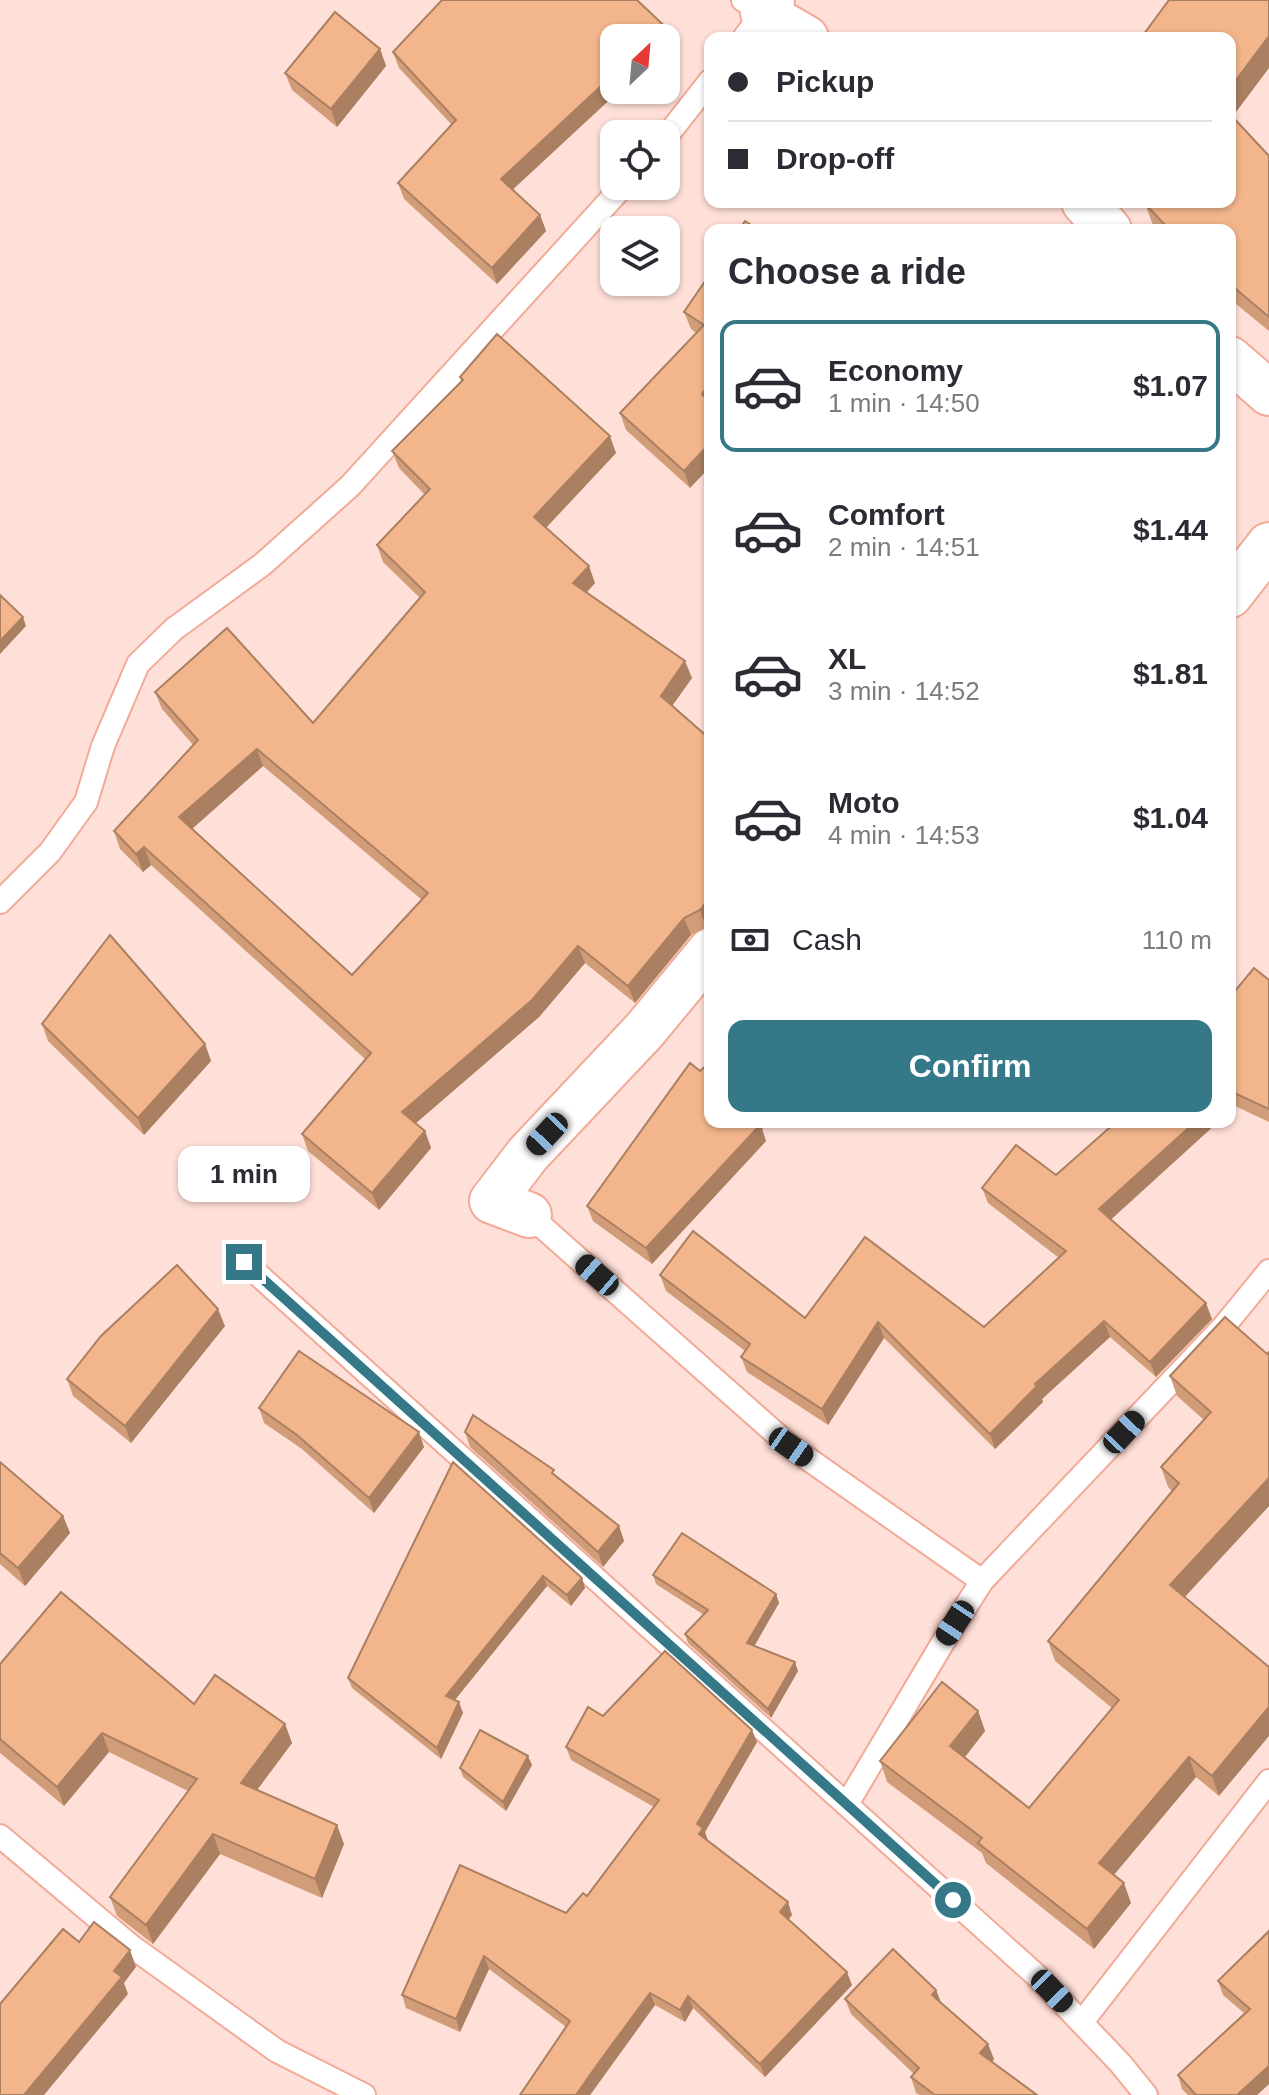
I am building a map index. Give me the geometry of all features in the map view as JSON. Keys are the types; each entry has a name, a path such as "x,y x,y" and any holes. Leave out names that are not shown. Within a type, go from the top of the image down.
{"street":[{"path":"756,13 794,32"},
{"path":"1089,208 1104,224"},
{"path":"1236,364 1269,393"},
{"path":"1236,587 1269,545"},
{"path":"529,1215 492,1201 528,1154 644,1031 704,958"}],"lane":[{"path":"679,120 704,89"},
{"path":"0,902 50,852 86,802 120,700 138,664 174,629 263,564 350,486 610,200"},
{"path":"529,1215 791,1447 982,1581"},
{"path":"244,1262 1037,1976 1120,2063 1146,2095"},
{"path":"847,1804 982,1581 1225,1325 1269,1271"},
{"path":"1082,2022 1269,1781"},
{"path":"0,1836 131,1946 277,2051 364,2095"}],"building":[{"path":"442,0 637,0 662,24 600,24 600,87 501,179 540,215 492,268 398,183 456,120 393,52"},
{"path":"1169,0 1269,0 1269,36 1236,80 1236,32 1145,32"},
{"path":"335,12 380,49 331,109 285,73"},
{"path":"1236,120 1269,156 1269,317 1236,289 1236,224 1164,224 1149,208 1236,208"},
{"path":"704,283 704,325 684,312"},
{"path":"704,325 704,449 684,471 620,413"},
{"path":"497,334 610,436 534,517 589,566 573,583 685,661 661,696 704,734 704,905 684,918 628,986 578,946 532,1000 402,1112 425,1131 372,1193 302,1134 371,1053 144,847 136,854 114,831 198,740 155,692 227,628 313,723 425,592 377,545 430,489 392,451 463,380 460,377","holes":["257,749 428,893 352,975 179,817"]},
{"path":"0,595 23,617 0,641"},
{"path":"110,935 205,1044 138,1118 42,1024"},
{"path":"1254,968 1269,980 1269,1109 1236,1094 1236,990"},
{"path":"690,1063 700,1071 704,1067 704,1128 757,1128 646,1248 587,1206"},
{"path":"1109,1128 1188,1128 1099,1209 1206,1303 1150,1362 1104,1321 1035,1384 1037,1386 990,1434 878,1322 822,1409 741,1357 750,1344 660,1275 693,1231 805,1318 865,1237 984,1327 1066,1251 982,1188 1016,1145 1056,1175"},
{"path":"177,1265 218,1309 125,1426 67,1379 101,1336"},
{"path":"1225,1317 1267,1354 1269,1352 1269,1478 1170,1585 1269,1667 1269,1707 1212,1776 1189,1757 1099,1863 1124,1883 1087,1929 978,1843 982,1838 880,1761 942,1682 978,1711 950,1746 1029,1808 1119,1700 1048,1641 1179,1483 1161,1467 1211,1412 1170,1376"},
{"path":"299,1351 419,1432 369,1498 297,1435 259,1408"},
{"path":"473,1415 554,1470 552,1473 619,1526 598,1552 465,1432"},
{"path":"0,1462 63,1516 18,1568 0,1553"},
{"path":"453,1462 582,1578 567,1595 543,1576 446,1696 459,1702 437,1748 348,1678"},
{"path":"682,1533 776,1594 747,1643 795,1662 768,1709 685,1634 708,1610 653,1575"},
{"path":"61,1592 194,1704 215,1675 285,1724 241,1783 337,1825 315,1879 213,1834 146,1925 110,1897 197,1779 102,1733 57,1787 0,1739 0,1664"},
{"path":"665,1651 752,1730 697,1824 703,1828 699,1834 788,1902 780,1912 847,1972 760,2064 688,1996 680,2010 650,1993 576,2095 520,2095 570,2021 484,1956 456,2019 402,1995 460,1865 566,1913 583,1893 587,1896 659,1800 566,1747 588,1707 603,1716"},
{"path":"480,1730 528,1756 503,1802 460,1768"},
{"path":"94,1922 130,1950 114,1971 122,1977 24,2095 0,2095 0,2004 63,1929 79,1942"},
{"path":"1269,1931 1269,2066 1237,2095 1196,2095 1178,2075 1250,2009 1218,1981"},
{"path":"893,1949 936,1990 932,1995 988,2044 980,2053 1037,2095 935,2095 911,2077 919,2068 845,1999"}],"route":[{"path":"244,1262 953,1900"}]}
